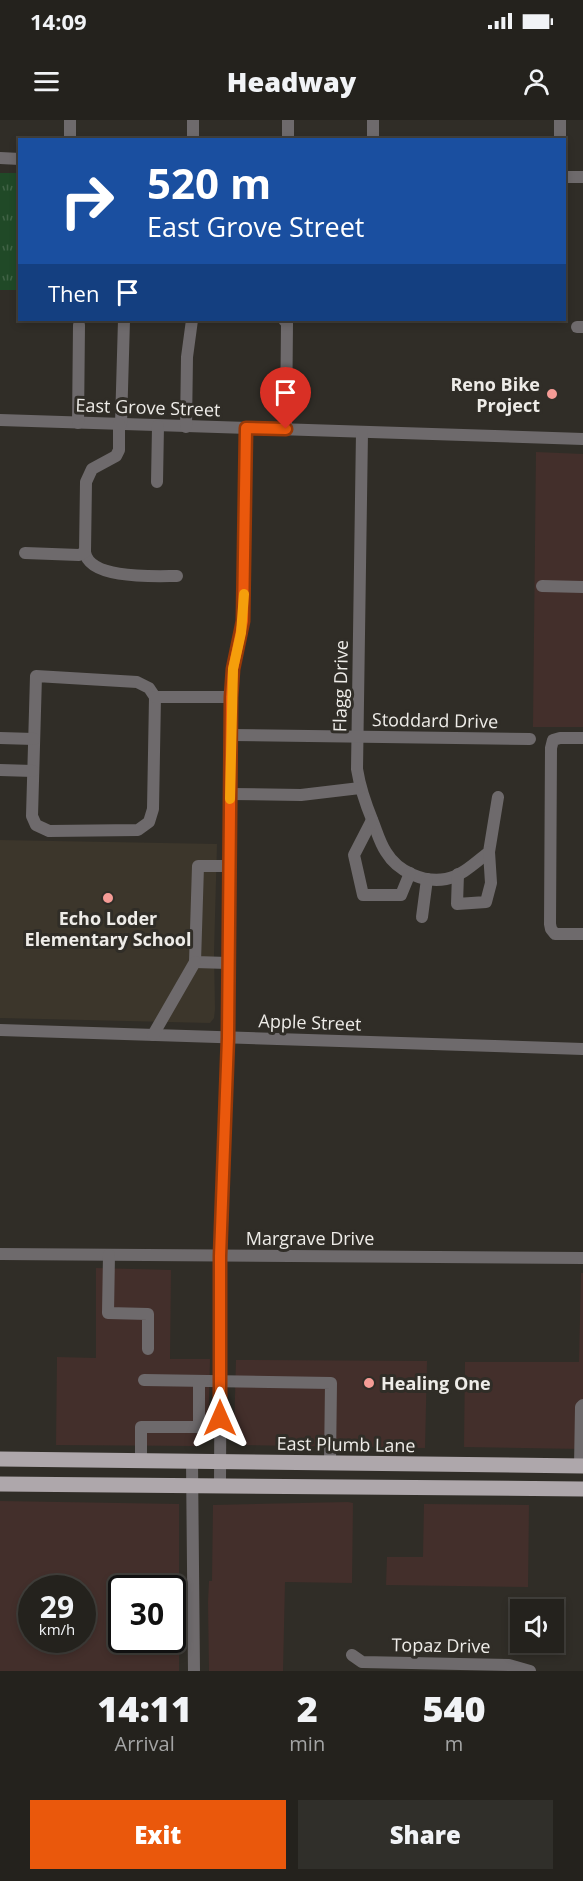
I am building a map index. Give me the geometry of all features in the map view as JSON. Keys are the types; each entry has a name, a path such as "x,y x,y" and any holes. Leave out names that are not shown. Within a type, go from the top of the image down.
{"main road":[{"name":"East Plumb Lane","path":"0,1459 582,1466"},
{"path":"0,1484 583,1489"}],"street":[{"path":"70,120 70,138"},
{"path":"193,120 193,138"},
{"path":"288,120 288,138"},
{"path":"373,120 373,138"},
{"path":"560,120 560,138"},
{"path":"0,158 18,159"},
{"path":"566,177 583,177"},
{"path":"124,321 119,450 116,456 92,469 86,482 86,558 103,569 123,575 177,576"},
{"path":"186,427 187,357 192,321"},
{"path":"286,321 286,429"},
{"path":"78,423 79,325"},
{"name":"East Grove Street","path":"0,420 583,439"},
{"path":"158,426 158,482"},
{"path":"220,1485 220,1256 228,1038 231,697 233,669 243,621 246,428"},
{"name":"Flagg Drive","path":"362,432 357,737 357,769 360,788 385,852 394,862 410,873 427,879 447,879 458,874"},
{"path":"25,553 79,555 85,552"},
{"path":"542,586 583,587"},
{"path":"36,676 137,682 149,688 155,697 153,809 149,822 138,830 49,831 36,825 32,816 36,676"},
{"path":"155,697 231,697"},
{"name":"Stoddard Drive","path":"231,735 530,739"},
{"path":"0,738 34,739"},
{"path":"583,738 553,740 551,748 550,924 555,933 583,934"},
{"path":"0,771 33,771"},
{"path":"230,794 328,794 360,788"},
{"path":"489,852 458,874 457,904 486,902 490,883 489,852 498,797"},
{"path":"372,820 354,855 363,895 401,895 410,873"},
{"path":"153,1035 195,962 198,866 230,866"},
{"path":"422,917 427,879"},
{"path":"195,962 228,963"},
{"name":"Apple Street","path":"0,1030 583,1048"},
{"name":"Margrave Drive","path":"0,1254 583,1258"},
{"path":"109,1255 108,1313 148,1314 148,1349"},
{"path":"144,1380 331,1383 330,1463"},
{"path":"141,1461 141,1427 199,1427 199,1381"},
{"path":"582,1466 581,1407 583,1404"},
{"path":"192,1461 194,1671"},
{"name":"Topaz Drive","path":"352,1654 362,1662 509,1665 530,1671"}],"shaded area":[{"path":"536,452 583,454 583,727 533,727"},
{"name":"Echo Loder Elementary School","path":"0,840 217,844 215,1009 214,1018 210,1023 0,1018"},
{"path":"96,1268 171,1270 170,1359 210,1359 208,1439 203,1444 197,1446 56,1445 57,1357 96,1358"},
{"path":"581,1273 583,1273 583,1449 464,1447 465,1362 579,1362"},
{"path":"236,1360 427,1361 425,1448 242,1445 235,1441 234,1434"},
{"path":"0,1501 179,1504 179,1575 108,1575 108,1653 179,1653 179,1671 0,1671"},
{"path":"353,1503 352,1583 285,1582 283,1671 209,1671 208,1602 209,1581 212,1581 213,1505"},
{"path":"424,1504 529,1505 528,1587 386,1585 387,1557 423,1557"}],"green space":[{"path":"0,173 16,173 16,290 0,290"}],"slow traffic":[{"path":"230,799 231,697 233,669 243,621 244,594"}],"place":[{"name":"Reno Bike Project","path":"552,394"},
{"name":"Echo Loder Elementary School","path":"108,898"},
{"name":"Healing One","path":"369,1383"}],"route":[{"path":"220,1418 220,1256 228,1038 231,697 233,669 243,621 246,428 286,429"}]}
